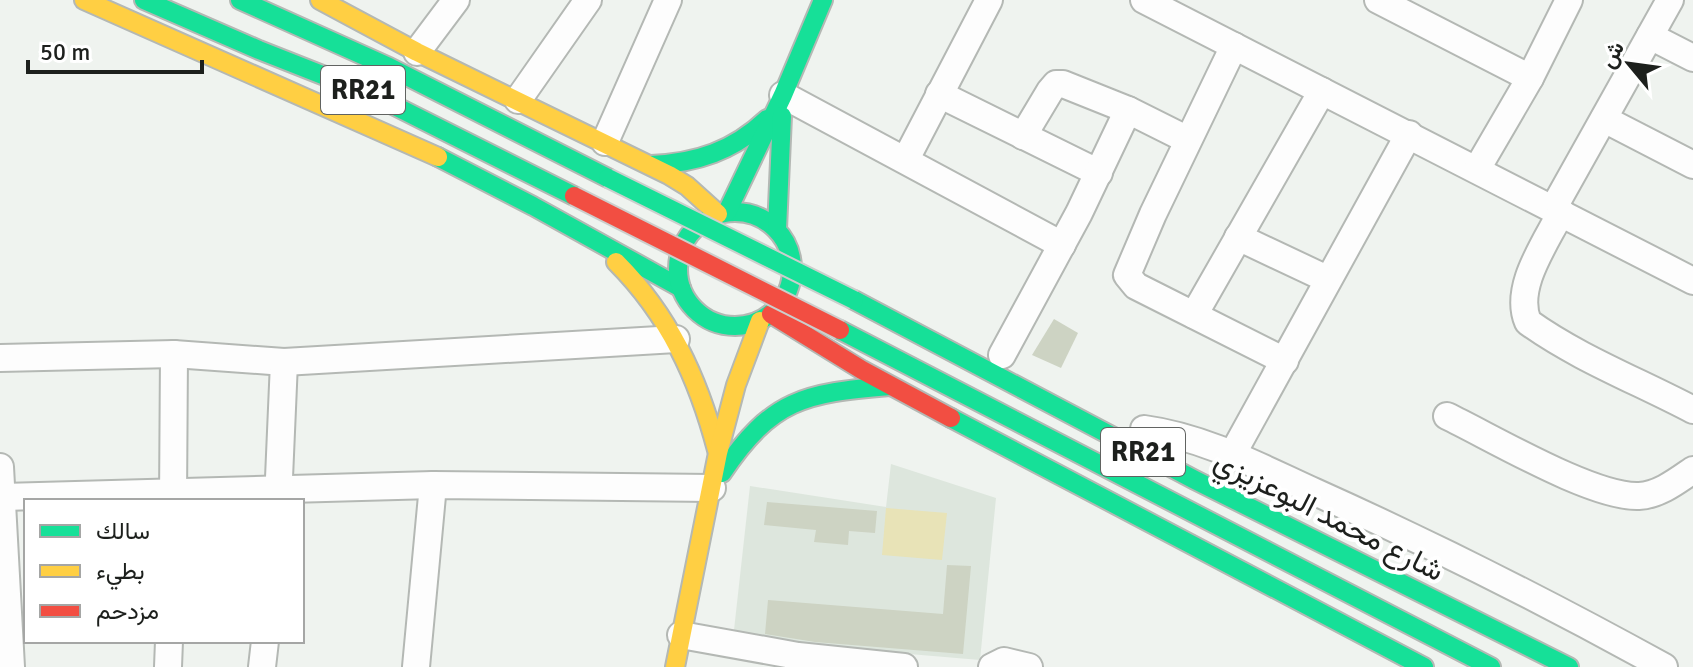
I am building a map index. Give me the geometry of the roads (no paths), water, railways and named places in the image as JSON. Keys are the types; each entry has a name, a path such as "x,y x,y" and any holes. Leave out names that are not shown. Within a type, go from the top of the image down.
{"main road":[{"path":"84,0 414,145 681,288"},
{"name":"شارع محمد البوعزيزي","path":"144,0 373,95 840,330 1491,667"},
{"name":"شارع محمد البوعزيزي","path":"240,0 389,67 854,300 1195,480 1569,667"},
{"path":"320,0 417,52 651,165 687,186 722,213"},
{"path":"722,213 783,95 819,1"},
{"path":"651,165 704,161 729,151 769,117 783,95"},
{"path":"675,667 718,453 736,385 765,318 787,294 791,282 791,256 782,237 777,171 783,95"},
{"path":"704,343 681,288 678,262 687,237 706,220 722,213 754,214 814,258"},
{"path":"591,239 633,280 676,339 704,401 718,453"},
{"path":"691,306 716,323 745,326 765,318"},
{"path":"765,318 1198,551 1424,667"},
{"path":"714,380 724,430"},
{"path":"712,488 748,436 779,407 827,391 890,386"},
{"path":"1384,554 1539,637 1584,667"}],"street":[{"path":"417,52 456,0"},
{"path":"518,100 588,0"},
{"path":"605,142 668,0"},
{"path":"906,159 989,0"},
{"path":"1378,0 1530,78"},
{"path":"1477,169 1530,78 1569,0"},
{"path":"1670,0 1557,210 1529,278 1524,302 1528,322 1580,353 1693,410"},
{"path":"1152,2 1693,281"},
{"path":"1650,36 1693,58"},
{"path":"1234,46 1127,275 1136,286 1285,361"},
{"path":"1023,136 1056,84 1128,110 1188,140"},
{"path":"1194,315 1322,91"},
{"path":"939,94 1099,173"},
{"path":"783,95 1062,245"},
{"path":"1002,355 1062,245 1128,110"},
{"path":"1604,119 1693,165"},
{"path":"1228,463 1409,134"},
{"path":"1238,237 1327,279"},
{"path":"0,358 174,354 284,362 676,339"},
{"path":"173,497 174,354"},
{"path":"278,495 284,362"},
{"path":"1447,416 1578,480 1624,496 1642,496 1660,491 1693,470"},
{"path":"1137,426 1178,435 1228,463 1360,513 1529,595 1664,667"},
{"path":"0,469 4,610 11,667"},
{"path":"3,497 278,495 433,485 712,488"},
{"path":"416,667 433,485"},
{"path":"681,635 797,662 904,667"},
{"path":"168,667 169,643"},
{"path":"262,667 265,643"},
{"path":"992,667 1004,661 1029,667"}]}
